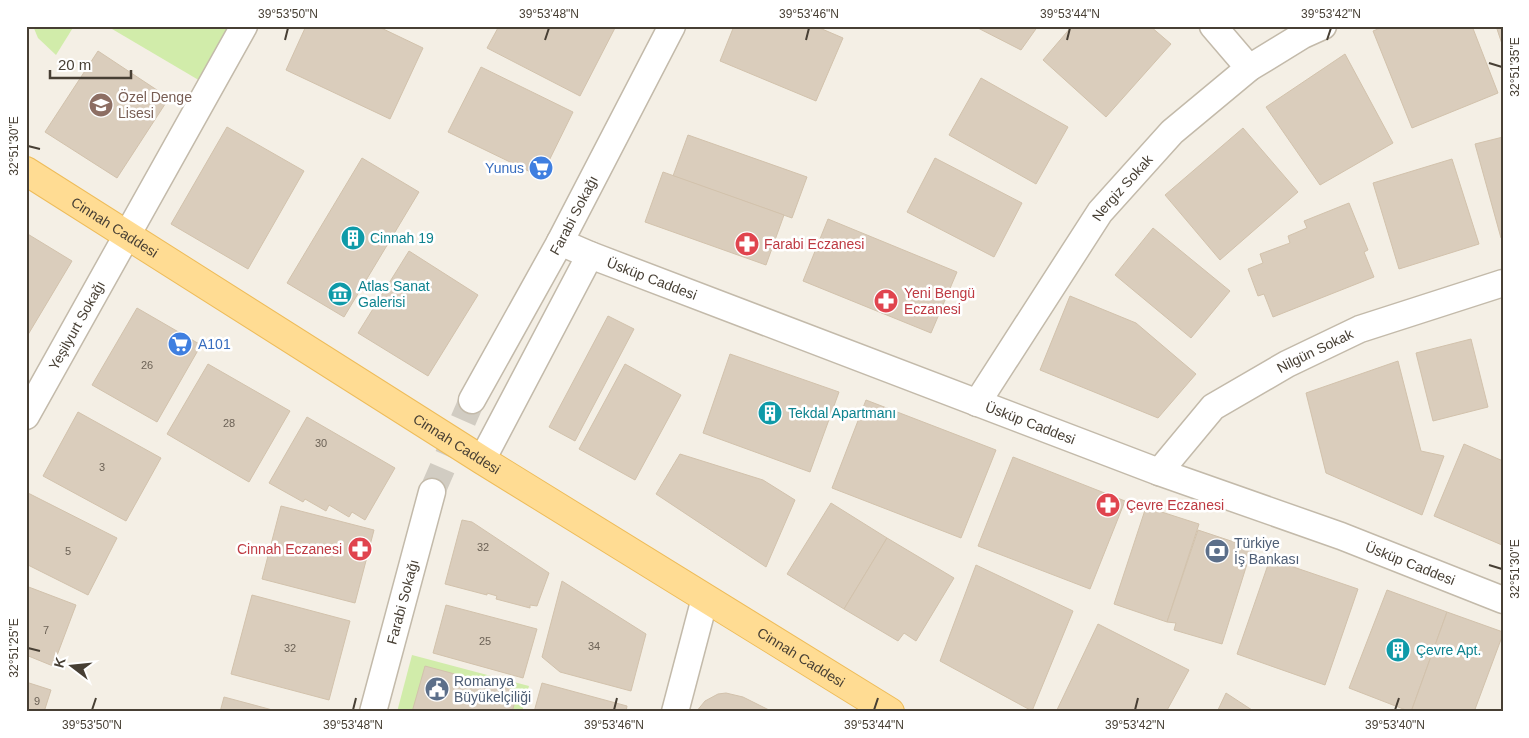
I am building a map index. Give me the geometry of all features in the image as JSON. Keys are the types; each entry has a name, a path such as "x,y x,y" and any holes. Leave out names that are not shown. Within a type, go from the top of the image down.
{"main road":[{"name":"Cinnah Caddesi","path":"26,171 482,460 890,712"}],"street":[{"name":"Yeşilyurt Sokağı","path":"26,416 244,26"},
{"name":"Farabi Sokağı","path":"472,400 560,242 672,26"},
{"path":"1213,26 1249,68"},
{"name":"Nergiz Sokak","path":"977,403 1100,212 1172,132 1249,68 1303,35 1323,26"},
{"name":"Üsküp Caddesi","path":"560,242 977,403 1160,472 1341,536 1503,600"},
{"path":"482,460 590,255"},
{"name":"Nilgün Sokak","path":"1160,472 1213,407 1286,364 1360,329 1503,283"},
{"name":"Farabi Sokağı","path":"373,712 432,492"},
{"path":"675,712 705,598"}],"green space":[{"path":"33,26 74,26 56,55 38,38"},
{"path":"107,26 228,26 202,82"},
{"path":"412,655 529,686 522,712 397,712"}],"building":[{"path":"306,26 377,26 423,48 390,119 286,70"},
{"path":"499,26 616,26 580,96 487,48"},
{"path":"734,26 815,26 843,38 816,101 720,61"},
{"path":"974,26 1038,26 1021,50"},
{"path":"1072,26 1150,26 1171,44 1106,117 1043,60"},
{"path":"1385,26 1472,26 1498,93 1412,128 1373,31"},
{"path":"1496,26 1503,26 1503,47"},
{"path":"98,51 169,98 117,178 45,132"},
{"path":"1345,54 1393,143 1320,185 1266,107"},
{"path":"481,67 573,112 541,177 448,132"},
{"path":"981,78 1068,127 1036,184 949,135"},
{"path":"227,127 304,171 248,269 171,224"},
{"path":"1243,128 1298,192 1220,260 1165,195"},
{"path":"688,135 807,177 792,218 673,176"},
{"path":"1503,137 1503,238 1501,238 1475,144"},
{"name":"Cinnah 19","path":"362,158 419,192 344,317 287,283"},
{"path":"935,158 1022,203 994,257 907,212"},
{"path":"1452,159 1479,244 1399,269 1373,183"},
{"path":"663,172 784,215 766,265 645,222"},
{"path":"1349,203 1368,250 1364,252 1374,277 1273,317 1264,294 1258,296 1248,269 1263,263 1260,254 1290,243 1288,236 1307,228 1304,221"},
{"path":"828,219 957,272 931,333 803,281"},
{"path":"1153,228 1230,291 1191,338 1115,275"},
{"path":"26,233 72,261 26,338"},
{"path":"409,251 478,295 428,376 358,333"},
{"path":"1070,296 1136,323 1196,374 1158,418 1040,370"},
{"path":"137,308 201,345 157,422 92,385"},
{"path":"608,316 634,329 575,441 549,427"},
{"path":"1471,339 1488,407 1433,421 1416,353"},
{"name":"Tekdal Apartmanı","path":"730,354 839,392 810,472 703,433"},
{"path":"1398,361 1421,451 1444,456 1422,515 1326,473 1306,393"},
{"path":"208,364 290,411 249,482 167,434"},
{"path":"625,364 681,395 635,480 579,449"},
{"path":"866,400 996,450 961,538 832,488"},
{"path":"78,412 161,458 126,521 43,476"},
{"path":"307,417 395,468 365,520 352,512 349,517 329,505 326,511 305,499 303,502 269,483"},
{"path":"1464,444 1503,461 1502,545 1434,516"},
{"path":"680,454 763,480 795,500 766,567 656,494"},
{"path":"1013,457 1125,501 1090,589 978,546"},
{"path":"26,492 117,538 88,595 26,564"},
{"path":"831,503 887,538 844,609 787,574"},
{"path":"281,506 374,530 355,603 262,579"},
{"path":"1146,507 1199,524 1167,622 1114,604"},
{"path":"462,520 472,522 549,573 537,606 530,605 530,608 496,599 497,596 487,593 487,595 445,584"},
{"path":"1198,530 1252,548 1222,644 1174,630 1176,623 1167,622"},
{"path":"887,538 954,578 916,641 904,633 898,641 844,609"},
{"path":"1270,559 1358,589 1325,685 1237,654"},
{"path":"976,565 1073,611 1032,711 940,661"},
{"path":"562,581 646,634 631,691 560,672 542,657"},
{"path":"26,586 76,605 53,666 26,655"},
{"name":"Çevre Apt.","path":"1387,590 1447,612 1411,712 1349,688"},
{"path":"252,595 350,621 329,700 231,674"},
{"path":"446,605 537,629 523,678 433,653"},
{"path":"1447,612 1503,632 1503,634 1474,712 1411,712"},
{"path":"1098,624 1189,670 1166,712 1056,712"},
{"path":"425,666 518,691 512,712 412,712"},
{"path":"26,682 51,690 44,712 26,712"},
{"path":"542,683 627,706 626,712 534,712"},
{"path":"726,693 743,697 773,712 696,712 705,701 718,694"},
{"path":"1226,693 1255,712 1217,712"},
{"path":"224,697 280,712 220,712"}],"tunnel":[{"path":"432,492 472,400"}],"place":[{"name":"Özel Denge Lisesi","path":"101,105"},
{"name":"Yunus","path":"541,168"},
{"name":"Cinnah 19","path":"353,238"},
{"name":"Farabi Eczanesi","path":"747,244"},
{"name":"Atlas Sanat Galerisi","path":"340,294"},
{"name":"Yeni Bengü Eczanesi","path":"886,301"},
{"name":"A101","path":"180,344"},
{"name":"Tekdal Apartmanı","path":"770,413"},
{"name":"Çevre Eczanesi","path":"1108,505"},
{"name":"Cinnah Eczanesi","path":"360,549"},
{"name":"Türkiye İş Bankası","path":"1217,551"},
{"name":"Çevre Apt.","path":"1398,650"},
{"name":"Romanya Büyükelçiliği","path":"437,689"}]}
